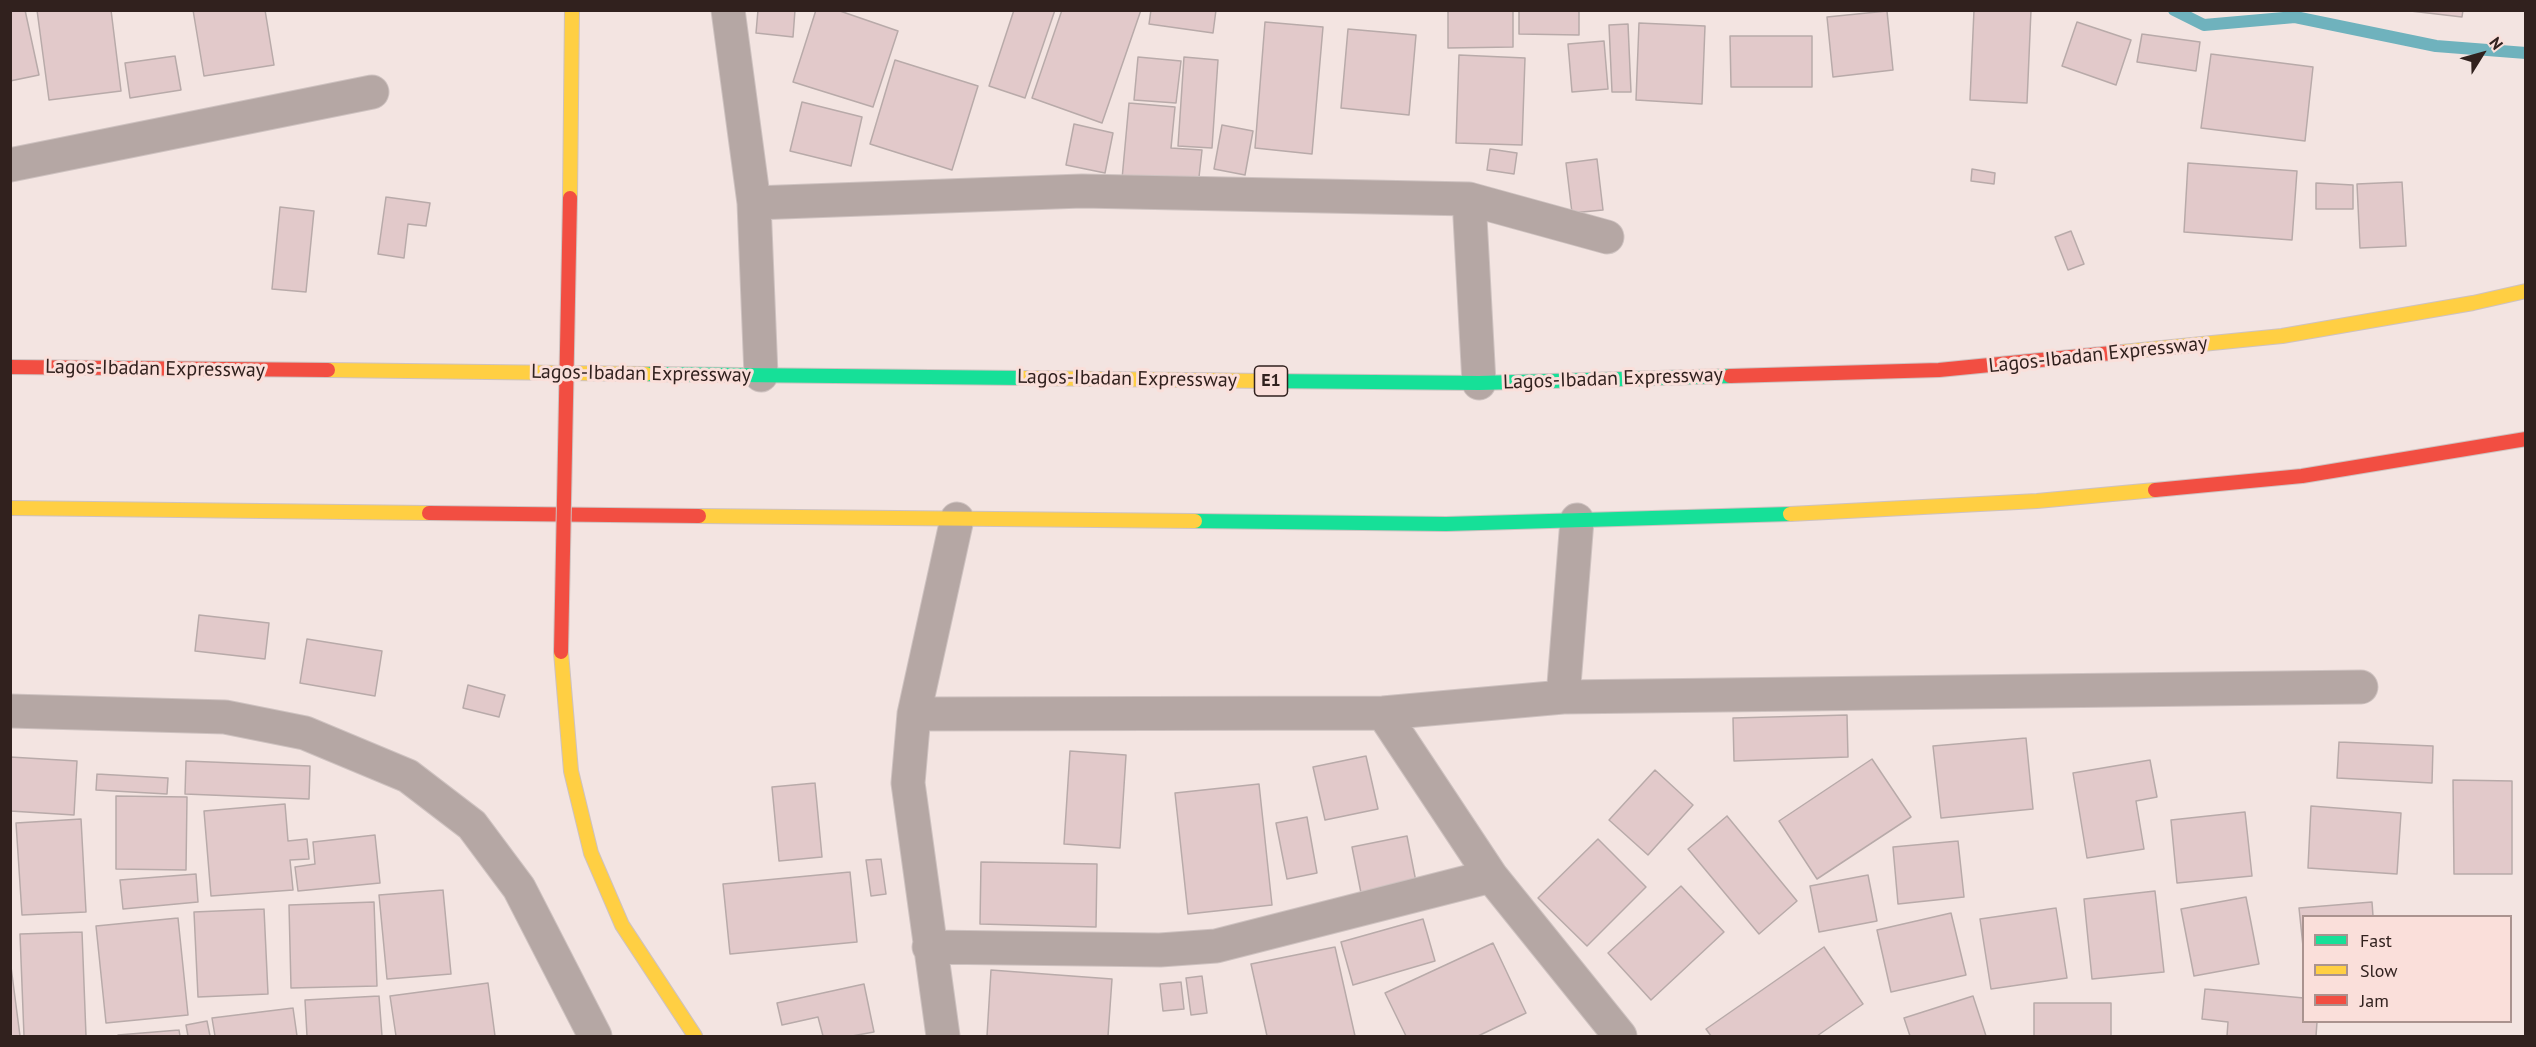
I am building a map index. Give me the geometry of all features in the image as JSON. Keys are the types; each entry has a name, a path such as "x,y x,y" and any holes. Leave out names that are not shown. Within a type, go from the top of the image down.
{"main road":[{"path":"572,10 561,652 571,771 591,853 622,925 694,1036"},
{"name":"Lagos-Ibadan Expressway","path":"10,367 1479,383 1939,370 2282,336 2473,303 2526,291"},
{"path":"10,508 1446,524 1767,515 2037,501 2302,476 2526,439"}],"street":[{"path":"728,10 754,203 761,375"},
{"path":"10,165 372,92"},
{"path":"754,203 1082,191 1469,199 1607,237"},
{"path":"1469,199 1479,383"},
{"path":"943,1036 908,783 914,714 957,519"},
{"path":"1563,697 1577,520"},
{"path":"914,714 1383,713 1563,697 2361,687"},
{"path":"10,711 225,717 305,733 408,776 472,825 519,888 595,1036"},
{"path":"1383,713 1491,876 1620,1036"},
{"path":"929,947 1160,950 1216,946 1491,876"}],"building":[{"path":"10,10 25,10 39,75 10,81"},
{"path":"37,10 111,10 121,91 49,100"},
{"path":"193,10 265,10 274,65 204,76"},
{"path":"758,10 795,10 793,37 756,33"},
{"path":"816,10 837,10 898,31 873,107 793,82"},
{"path":"1014,10 1055,10 1025,98 989,86"},
{"path":"1062,10 1141,10 1102,123 1032,98"},
{"path":"1151,10 1216,10 1213,33 1149,24"},
{"path":"1448,10 1513,10 1513,47 1448,48"},
{"path":"1519,10 1579,10 1579,35 1519,34"},
{"path":"1974,10 2031,10 2027,103 1970,100"},
{"path":"2402,10 2463,10 2462,17"},
{"path":"1887,11 1893,70 1833,77 1827,17"},
{"path":"1265,22 1323,27 1312,154 1255,148"},
{"path":"2077,22 2131,40 2116,85 2062,66"},
{"path":"1639,23 1705,26 1702,104 1636,100"},
{"path":"1628,24 1631,92 1612,92 1609,25"},
{"path":"1348,29 1416,35 1409,115 1341,108"},
{"path":"2142,34 2200,42 2196,71 2137,62"},
{"path":"1730,36 1812,36 1812,87 1731,87"},
{"path":"1604,41 1608,89 1572,92 1568,44"},
{"path":"2211,54 2313,67 2305,141 2201,128"},
{"path":"1459,55 1525,58 1522,145 1456,143"},
{"path":"175,56 181,90 130,98 125,63"},
{"path":"1138,57 1181,61 1176,103 1134,100"},
{"path":"1184,57 1218,60 1212,148 1178,146"},
{"path":"895,60 978,86 952,170 870,144"},
{"path":"802,102 862,117 851,166 790,151"},
{"path":"1129,103 1175,107 1171,148 1202,150 1198,186 1122,179"},
{"path":"1074,124 1113,133 1105,173 1066,165"},
{"path":"1222,125 1253,131 1245,175 1214,169"},
{"path":"1490,149 1517,153 1514,174 1487,170"},
{"path":"1597,159 1603,210 1572,213 1566,163"},
{"path":"2188,163 2297,171 2292,240 2184,232"},
{"path":"1972,169 1995,173 1994,184 1971,181"},
{"path":"2402,182 2406,246 2360,248 2357,184"},
{"path":"2316,183 2353,185 2353,209 2316,209"},
{"path":"386,197 430,203 426,226 408,224 404,258 378,254"},
{"path":"280,207 314,211 306,292 272,289"},
{"path":"2071,231 2084,264 2068,270 2055,237"},
{"path":"199,615 269,623 265,659 195,651"},
{"path":"307,639 382,651 375,696 300,683"},
{"path":"468,685 505,695 499,717 463,708"},
{"path":"1847,715 1848,757 1734,761 1733,718"},
{"path":"2026,738 2033,809 1941,818 1933,746"},
{"path":"2339,742 2433,746 2432,783 2337,778"},
{"path":"1070,751 1126,755 1120,848 1064,844"},
{"path":"1366,756 1378,809 1325,820 1313,767"},
{"path":"10,757 77,761 74,815 10,811"},
{"path":"1872,759 1911,817 1817,879 1779,821"},
{"path":"2150,760 2157,797 2136,801 2144,849 2087,858 2073,773"},
{"path":"186,761 310,766 309,799 185,794"},
{"path":"1655,770 1693,805 1648,855 1609,820"},
{"path":"97,774 168,778 167,794 96,790"},
{"path":"2453,780 2512,781 2512,874 2454,874"},
{"path":"815,783 822,857 779,861 772,787"},
{"path":"1259,784 1272,905 1188,914 1175,793"},
{"path":"116,796 187,797 186,870 116,869"},
{"path":"285,804 288,841 307,839 309,859 290,860 293,890 211,896 204,811"},
{"path":"2311,806 2401,813 2397,874 2308,868"},
{"path":"2245,812 2252,876 2177,883 2171,820"},
{"path":"1727,816 1797,901 1759,934 1688,849"},
{"path":"1307,817 1317,873 1287,879 1276,823"},
{"path":"81,819 86,912 22,915 16,823"},
{"path":"375,835 380,883 298,891 295,867 315,864 313,842"},
{"path":"1407,836 1417,887 1362,898 1352,847"},
{"path":"1598,839 1646,887 1587,946 1538,898"},
{"path":"1958,841 1964,897 1898,904 1893,847"},
{"path":"881,859 886,894 871,896 866,860"},
{"path":"981,862 1097,864 1096,927 980,924"},
{"path":"850,872 857,942 730,954 723,884"},
{"path":"196,874 198,902 123,909 120,880"},
{"path":"1868,875 1877,921 1819,932 1810,886"},
{"path":"1681,886 1724,932 1651,1000 1608,953"},
{"path":"443,890 451,974 387,979 379,895"},
{"path":"2155,891 2164,972 2092,979 2084,899"},
{"path":"2246,897 2259,964 2194,976 2181,909"},
{"path":"374,902 377,986 291,988 289,905"},
{"path":"2372,902 2373,915 2302,915 2302,937 2299,908"},
{"path":"2056,908 2067,978 1991,989 1980,919"},
{"path":"264,909 268,994 198,997 194,912"},
{"path":"1951,913 1966,975 1891,992 1877,930"},
{"path":"178,918 188,1015 106,1023 96,926"},
{"path":"1423,919 1435,961 1353,985 1341,942"},
{"path":"82,932 86,1036 24,1036 20,934"},
{"path":"1493,943 1526,1013 1478,1036 1406,1036 1385,993"},
{"path":"1335,947 1355,1036 1267,1036 1251,964"},
{"path":"1824,947 1863,1004 1817,1036 1711,1036 1706,1029"},
{"path":"10,959 20,1036 10,1036"},
{"path":"991,970 1112,979 1108,1036 987,1036"},
{"path":"1202,976 1207,1013 1191,1015 1186,978"},
{"path":"1181,982 1184,1009 1163,1011 1160,984"},
{"path":"488,983 495,1036 396,1036 390,996"},
{"path":"864,984 874,1032 852,1036 823,1036 818,1017 782,1025 777,1003"},
{"path":"2205,989 2302,998 2302,1023 2317,1023 2316,1036 2227,1036 2228,1022 2202,1019"},
{"path":"379,996 382,1036 307,1036 305,1000"},
{"path":"1973,996 1986,1036 1910,1036 1904,1018"},
{"path":"2034,1003 2111,1003 2111,1036 2034,1036"},
{"path":"293,1008 297,1036 215,1036 212,1018"},
{"path":"207,1021 210,1036 188,1036 186,1025"},
{"path":"179,1030 180,1036 118,1035"}],"waterway":[{"path":"2174,10 2204,25 2295,17 2436,46 2526,53"}],"traffic: fast":[{"path":"646,374 1024,378"},
{"path":"1267,381 1479,383 1730,376"},
{"path":"1195,521 1446,524 1790,514"}],"traffic: slow":[{"path":"570,198 572,10"},
{"path":"2122,352 2282,336 2473,303 2526,291"},
{"path":"328,370 646,374"},
{"path":"1024,378 1267,381"},
{"path":"1790,514 2037,501 2155,490"},
{"path":"10,508 429,513"},
{"path":"699,516 1195,521"},
{"path":"561,652 571,771 591,853 622,925 695,1036"}],"traffic: jam":[{"path":"561,652 570,198"},
{"path":"1730,376 1939,370 2122,352"},
{"path":"10,367 328,370"},
{"path":"2155,490 2302,476 2526,439"},
{"path":"429,513 699,516"}]}
